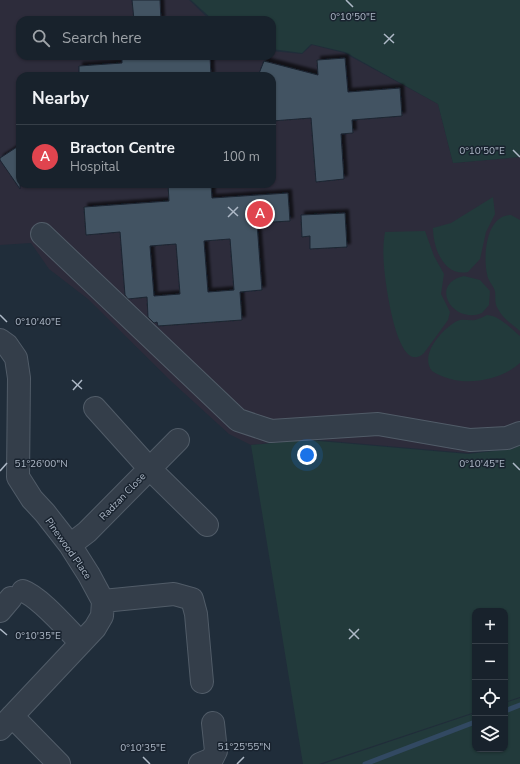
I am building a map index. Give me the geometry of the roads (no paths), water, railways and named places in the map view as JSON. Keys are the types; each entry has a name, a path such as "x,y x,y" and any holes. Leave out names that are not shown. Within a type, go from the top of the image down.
{"street":[{"path":"42,234 238,420 271,431 378,424 470,440 507,438 520,433"},
{"name":"Pinewood Place","path":"0,340 7,345 16,358 19,378 9,479 32,499 45,513 70,545 104,601"},
{"path":"95,408 149,468 178,440"},
{"name":"Radzan Close","path":"70,545 87,532 149,468 207,525"},
{"path":"11,600 29,593 81,643"},
{"path":"59,764 6,722 99,623 102,616 104,601 174,594 192,598 196,614 202,682"},
{"path":"200,764 212,759 216,751 214,724"}],"waterway":[{"path":"508,710 520,705"},
{"path":"365,764 472,723"}],"place":[{"name":"Bracton Centre","path":"260,214"}]}
